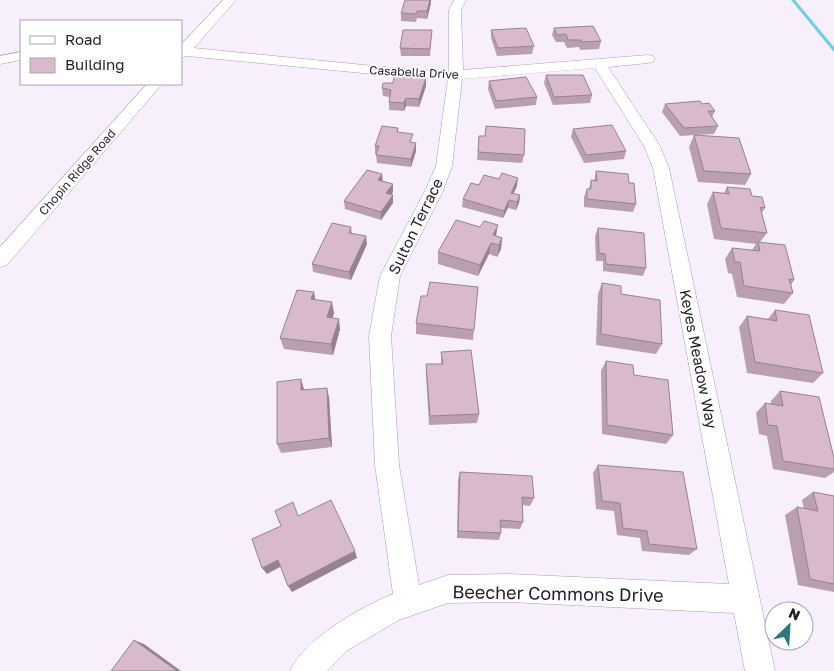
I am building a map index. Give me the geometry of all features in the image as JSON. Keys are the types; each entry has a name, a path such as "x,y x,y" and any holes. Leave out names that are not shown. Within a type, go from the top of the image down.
{"street":[{"path":"182,52 230,0"},
{"name":"Sulton Terrace","path":"408,603 387,466 380,336 390,276 434,191 444,166 458,64 455,10 460,0"},
{"name":"Casabella Drive","path":"182,52 414,74 456,75 648,59"},
{"path":"0,60 20,56"},
{"name":"Keyes Meadow Way","path":"599,62 652,146 661,168 760,671"},
{"name":"Chopin Ridge Road","path":"0,260 154,85"},
{"name":"Beecher Commons Drive","path":"305,671 338,640 392,608 448,589 509,588 746,599"}],"building":[{"path":"405,0 430,0 427,11 417,11 416,14 401,13"},
{"path":"593,26 601,41 582,42 581,40 568,40 566,34 557,35 554,28"},
{"path":"526,28 534,46 498,48 491,30"},
{"path":"403,30 432,30 430,49 400,48"},
{"path":"546,75 583,75 592,95 554,97"},
{"path":"394,76 426,78 419,99 406,98 404,103 389,102 391,90 382,88 383,83 393,83"},
{"path":"526,77 537,97 496,101 489,81"},
{"path":"700,101 702,104 709,103 715,111 708,111 718,126 684,128 665,104"},
{"path":"612,125 626,151 586,155 573,129"},
{"path":"382,126 398,128 397,132 413,134 410,142 416,143 411,159 376,155 379,146 375,146"},
{"path":"486,126 525,129 524,155 478,152 479,136 485,136"},
{"path":"694,135 739,138 751,174 704,171"},
{"path":"367,170 382,174 378,180 393,184 386,193 393,195 381,212 344,201"},
{"path":"596,171 628,174 629,183 634,183 636,204 587,199 587,189 591,189 591,180 597,181"},
{"path":"502,173 518,178 511,193 520,195 517,202 509,200 504,211 463,199 471,183 479,185 484,175 499,179"},
{"path":"727,187 750,189 752,196 762,197 765,208 760,207 767,233 721,228 713,192 729,194"},
{"path":"456,220 480,227 484,221 498,225 493,235 502,238 499,245 491,243 480,265 438,252"},
{"path":"332,223 351,227 349,233 366,236 349,272 312,264"},
{"path":"598,228 644,233 646,268 606,264 605,254 599,253"},
{"path":"758,242 785,245 794,280 789,279 793,293 744,286 740,262 735,262 732,248 760,251"},
{"path":"430,282 478,287 474,330 416,323 421,296 427,296"},
{"path":"602,283 621,286 621,294 660,300 662,344 601,334"},
{"path":"297,290 314,292 311,299 332,302 327,317 339,319 331,344 280,338"},
{"path":"775,310 809,315 823,373 755,362 747,316 777,321"},
{"path":"471,350 479,414 430,416 426,364 443,364 441,352"},
{"path":"606,361 633,365 634,375 668,380 673,435 607,425"},
{"path":"301,379 301,390 327,388 329,438 277,444 277,382"},
{"path":"780,391 819,397 834,458 834,469 783,461 777,426 768,425 765,403 783,406"},
{"path":"598,465 683,472 697,549 649,544 647,531 623,528 620,503 602,501"},
{"path":"460,472 532,476 534,498 522,497 523,522 500,520 501,533 458,531"},
{"path":"813,492 834,496 834,584 810,579 797,507 818,511"},
{"path":"331,500 355,551 288,586 278,560 262,568 252,539 281,526 275,511 293,502 298,516"},
{"path":"134,640 177,671 111,671"}],"waterway":[{"path":"793,0 834,50"}]}
